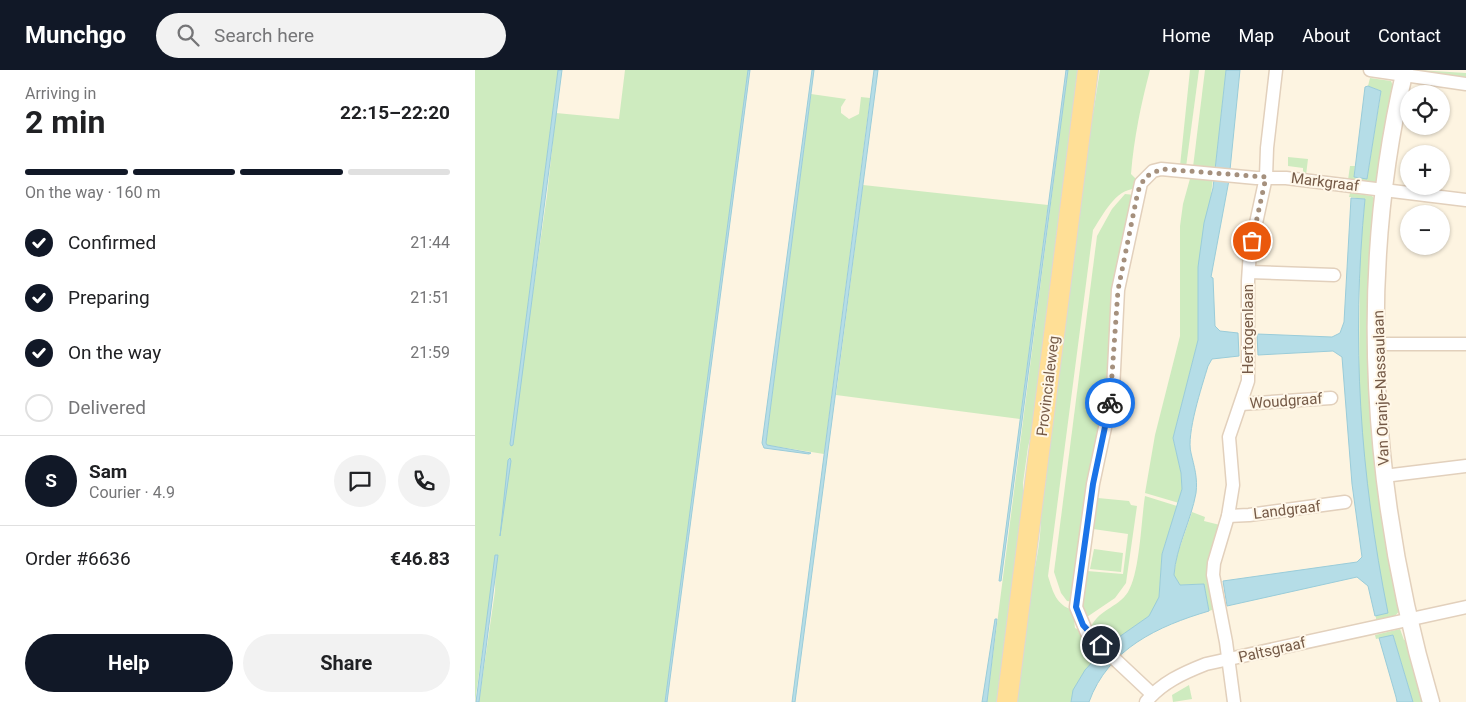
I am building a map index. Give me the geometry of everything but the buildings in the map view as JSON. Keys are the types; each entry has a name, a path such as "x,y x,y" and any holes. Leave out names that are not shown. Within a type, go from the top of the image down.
{"main road":[{"name":"Provincialeweg","path":"1007,702 1088,70"}],"street":[{"name":"Hertogenlaan","path":"1234,702 1229,660 1213,575 1214,562 1228,516 1233,485 1229,437 1234,418 1249,381 1249,272 1254,227 1266,177 1267,148 1276,70"},
{"path":"1370,70 1404,72 1466,84"},
{"name":"Van Oranje-Nassaulaan","path":"1404,72 1384,189 1379,255 1377,344 1384,476 1397,561 1409,618 1431,702"},
{"name":"Markgraaf","path":"1149,698 1083,625 1076,607 1093,484 1113,390 1118,290 1138,191 1145,177 1161,169 1232,176 1286,178 1466,200"},
{"path":"1249,272 1334,275"},
{"path":"1377,344 1466,344"},
{"name":"Woudgraaf","path":"1241,404 1331,398"},
{"path":"1384,476 1466,466"},
{"name":"Landgraaf","path":"1228,516 1249,515 1345,502"},
{"name":"Paltsgraaf","path":"1149,698 1185,672 1206,664 1466,607"}],"green space":[{"path":"475,70 558,70 511,446 547,195 556,113 619,119 625,70 748,70 665,702 479,702 495,591 496,555 475,702"},
{"path":"1068,70 1081,70 1038,407 1028,447 1023,483 1023,519 999,702 987,702"},
{"path":"1100,70 1150,70 1138,121 1132,161 1131,174 1138,181 1136,189 1122,193 1116,198 1093,230 1048,576 1059,601 1067,608 1073,610 1075,628 1082,631 1102,652 1078,681 1071,702 1016,702 1027,611 1040,538 1040,494 1074,233"},
{"path":"1190,70 1199,70 1186,167 1180,166"},
{"path":"1205,70 1226,70 1215,170 1193,167"},
{"path":"1417,70 1466,73 1466,78 1417,72"},
{"path":"1370,78 1391,81 1393,86 1396,87 1379,181 1376,183 1348,180 1350,166 1355,166 1354,177 1367,179 1381,93 1379,90 1368,86"},
{"path":"811,94 846,99 841,107 841,113 849,119 859,114 861,97 870,98 824,454 767,445 766,443"},
{"path":"1288,157 1308,159 1306,175 1303,175 1303,168 1288,166"},
{"path":"1191,175 1213,177 1199,304 1198,340 1173,438 1181,473 1182,489 1179,503 1145,493 1155,435 1180,336 1180,226 1183,204"},
{"path":"863,185 1048,205 1020,419 836,395"},
{"path":"1350,193 1372,196 1375,199 1372,350 1368,350 1368,354 1372,355 1401,609 1395,616 1376,621 1375,549 1361,437 1359,387 1360,256 1365,199 1349,197"},
{"path":"1125,194 1135,195 1111,377 1074,602 1067,601 1061,593 1054,572 1097,236 1112,209"},
{"path":"1098,491 1098,498 1129,501 1131,505 1137,506 1126,583 1115,598 1084,619 1079,608 1087,571 1123,574 1128,534 1093,529"},
{"path":"1145,496 1177,506 1162,554 1159,597 1149,616 1107,646 1090,630 1093,623 1102,613 1124,597 1132,583 1138,559"},
{"path":"1192,512 1205,517 1204,521 1220,525 1208,567 1215,609 1209,611 1204,584 1180,585 1174,575 1177,556"},
{"path":"1094,549 1123,553 1121,572 1090,569"},
{"path":"1400,629 1404,640 1409,639 1426,702 1413,702 1393,635 1376,639 1375,635"},
{"path":"1189,685 1192,699 1173,702 1172,695"}],"water":[{"path":"558,70 562,70 513,445 511,446 510,444"},
{"path":"748,70 750,70 667,702 665,702"},
{"path":"812,70 814,70 766,443 767,445 811,453 809,454 764,448 762,443"},
{"path":"874,70 878,70 795,702 792,702"},
{"path":"1066,70 1068,70 1001,581 999,581"},
{"path":"1226,70 1240,70 1229,180 1211,277 1213,278 1215,326 1220,331 1238,333 1239,356 1212,359 1202,385 1195,410 1190,445 1196,477 1196,493 1175,565 1174,575 1180,585 1204,584 1209,611 1171,624 1137,642 1109,668 1098,683 1089,702 1071,702 1073,690 1085,670 1109,644 1149,616 1159,597 1162,554 1182,489 1181,473 1173,438 1198,340 1198,267 1204,223 1213,188"},
{"path":"1368,86 1381,91 1367,179 1354,177 1365,87"},
{"path":"1351,198 1365,199 1359,304 1361,407 1371,509 1388,613 1375,616 1368,586 1357,577 1227,606 1223,581 1357,562 1362,557 1352,484 1342,357 1333,351 1258,355 1257,334 1332,337 1340,333 1344,322"},
{"path":"510,458 511,461 500,536 508,460"},
{"path":"495,555 498,555 479,702 476,702"},
{"path":"995,619 997,619 987,702 982,702"},
{"path":"1393,635 1413,702 1397,702 1379,638"}],"way so far":[{"path":"1110,403 1113,390 1118,290 1138,191 1145,177 1153,171 1161,169 1189,170 1256,178 1266,177 1252,241"}],"route":[{"path":"1101,645 1087,633 1076,607 1093,484 1110,403"}]}
